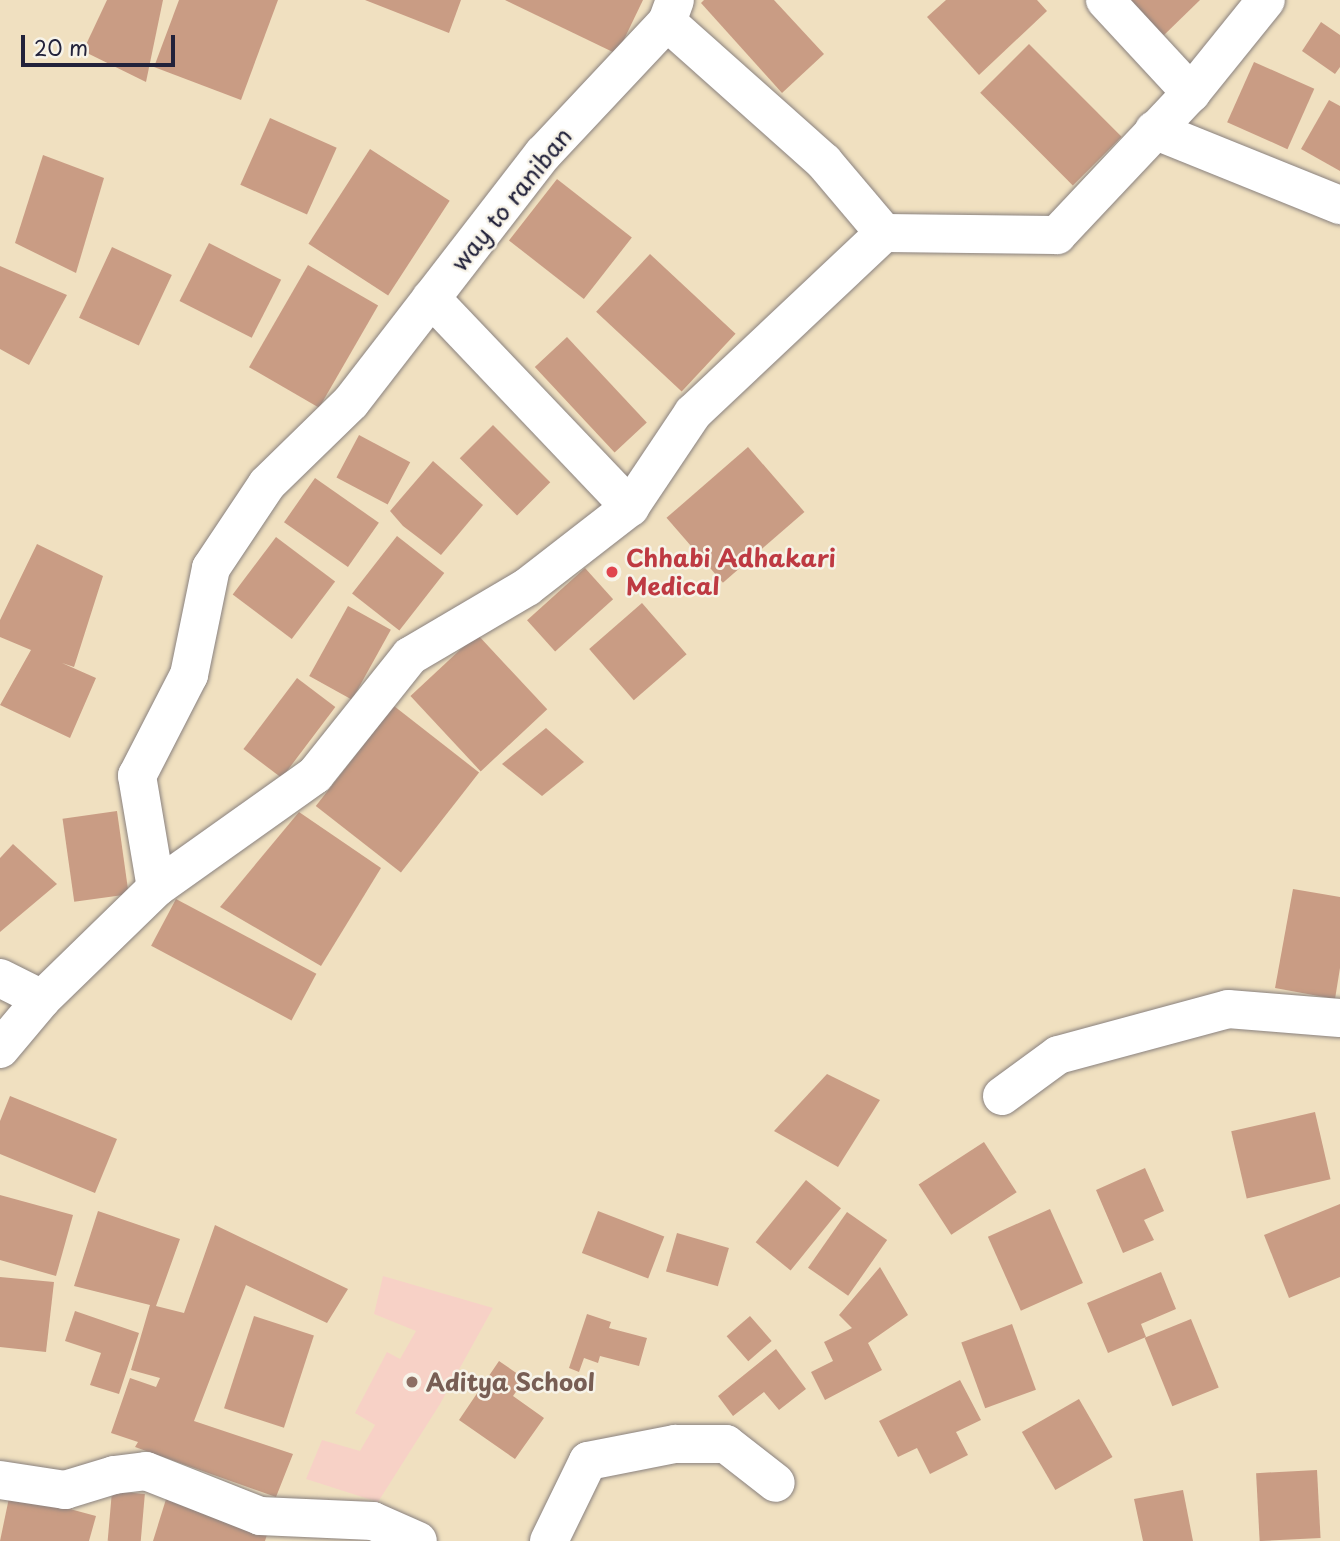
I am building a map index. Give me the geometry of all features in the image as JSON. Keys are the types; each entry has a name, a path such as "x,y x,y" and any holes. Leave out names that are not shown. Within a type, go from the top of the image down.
{"street":[{"path":"1105,0 1191,93"},
{"path":"0,1049 42,999 156,888 316,775 410,656 527,587 630,507 693,413 884,233 1056,235 1191,93 1266,0"},
{"path":"671,11 824,162 884,233"},
{"name":"way to raniban","path":"156,888 137,776 189,675 211,568 267,484 351,402 543,155 671,11"},
{"path":"1154,130 1340,205"},
{"path":"431,299 630,507"},
{"path":"0,978 42,999"},
{"path":"1002,1096 1058,1055 1228,1009 1340,1017"},
{"path":"550,1541 588,1461 675,1444 726,1444 776,1483"},
{"path":"0,1480 65,1490 114,1475 146,1471 260,1516 373,1521 418,1541"}],"shaded area":[{"name":"Aditya School","path":"383,1276 493,1308 440,1404 378,1502 306,1479 322,1440 360,1451 375,1425 355,1413 387,1352 400,1359 416,1331 374,1314"}],"building":[{"path":"107,0 163,0 146,82 83,51"},
{"path":"179,0 278,0 241,100 154,67"},
{"path":"365,0 461,0 449,33"},
{"path":"505,0 643,0 617,54"},
{"path":"704,0 774,0 824,54 782,93 701,3"},
{"path":"946,0 1037,0 1047,11 979,75 927,17"},
{"path":"1127,0 1200,0 1162,37"},
{"path":"1321,22 1340,35 1340,67 1335,74 1302,51"},
{"path":"1029,44 1122,137 1073,185 980,93"},
{"path":"1254,62 1314,89 1287,149 1227,122"},
{"path":"1329,100 1340,106 1340,171 1301,149"},
{"path":"270,118 337,148 307,214 240,185"},
{"path":"370,149 450,201 388,296 308,244"},
{"path":"43,155 104,178 76,273 15,243"},
{"path":"557,179 632,237 584,299 509,240"},
{"path":"209,243 281,280 252,338 179,301"},
{"path":"112,247 172,275 139,346 79,318"},
{"path":"650,254 736,334 682,392 596,312"},
{"path":"308,265 378,306 319,408 249,367"},
{"path":"0,266 67,295 29,365 0,349"},
{"path":"567,337 647,423 615,453 535,367"},
{"path":"493,425 550,482 517,516 460,458"},
{"path":"359,435 410,462 388,505 336,477"},
{"path":"748,447 804,512 723,583 666,518"},
{"path":"433,461 483,505 441,555 403,526 390,511"},
{"path":"315,478 379,523 348,567 284,522"},
{"path":"397,536 444,573 399,630 352,594"},
{"path":"276,537 335,582 292,639 233,595"},
{"path":"37,544 103,576 74,667 62,663 96,678 70,738 0,705 31,650 0,637 0,620"},
{"path":"585,568 613,599 555,651 527,620"},
{"path":"642,603 687,654 634,700 589,649"},
{"path":"348,606 391,630 352,700 309,676"},
{"path":"477,634 547,709 481,771 410,696"},
{"path":"297,678 335,707 282,778 243,749"},
{"path":"394,706 479,772 401,873 316,806"},
{"path":"546,728 584,762 542,796 502,764"},
{"path":"117,811 129,894 74,902 63,819"},
{"path":"299,812 381,868 321,966 220,907"},
{"path":"13,844 57,884 0,932 0,858"},
{"path":"1293,889 1340,897 1340,968 1335,999 1275,988"},
{"path":"176,899 316,974 292,1020 151,946"},
{"path":"827,1074 880,1100 838,1167 774,1131"},
{"path":"10,1096 117,1139 95,1193 0,1154 0,1121"},
{"path":"1315,1112 1331,1179 1247,1199 1231,1131"},
{"path":"984,1142 1017,1192 951,1235 919,1184"},
{"path":"1145,1168 1164,1211 1144,1220 1154,1240 1123,1253 1096,1190"},
{"path":"806,1180 841,1208 791,1270 756,1242"},
{"path":"0,1195 73,1215 56,1276 0,1260"},
{"path":"1340,1204 1340,1277 1289,1298 1264,1235"},
{"path":"1050,1209 1083,1283 1021,1311 988,1237"},
{"path":"98,1211 180,1239 156,1306 184,1313 215,1225 348,1289 327,1323 246,1285 194,1421 293,1454 276,1497 135,1447 138,1442 111,1433 130,1378 156,1387 160,1378 131,1370 150,1305 74,1286"},
{"path":"598,1211 664,1236 648,1278 582,1253"},
{"path":"847,1212 887,1240 848,1296 808,1268"},
{"path":"677,1233 729,1248 718,1286 666,1271"},
{"path":"880,1267 908,1315 868,1343 882,1370 825,1400 811,1372 833,1361 824,1342 852,1328 839,1315"},
{"path":"1161,1272 1176,1309 1141,1324 1146,1337 1108,1353 1087,1303"},
{"path":"0,1277 54,1282 46,1352 0,1347"},
{"path":"75,1311 139,1333 119,1394 90,1385 101,1353 65,1341"},
{"path":"587,1314 611,1322 609,1328 647,1338 639,1366 600,1356 598,1363 584,1358 579,1372 569,1368"},
{"path":"254,1316 314,1335 284,1428 224,1408"},
{"path":"750,1316 772,1341 748,1361 727,1336"},
{"path":"1191,1319 1219,1388 1172,1406 1145,1338"},
{"path":"1012,1324 1036,1390 985,1408 961,1342"},
{"path":"776,1349 806,1389 779,1410 764,1392 733,1416 718,1396"},
{"path":"499,1361 525,1379 513,1396 544,1418 515,1459 459,1420"},
{"path":"960,1380 981,1420 956,1432 968,1455 930,1474 917,1448 898,1457 879,1421"},
{"path":"1079,1399 1112,1457 1055,1490 1022,1432"},
{"path":"1317,1470 1321,1538 1260,1541 1256,1473"},
{"path":"1183,1490 1193,1541 1143,1541 1134,1499"},
{"path":"112,1491 145,1494 141,1541 108,1541"},
{"path":"10,1493 96,1516 89,1541 0,1541"},
{"path":"167,1496 269,1528 265,1541 153,1541"}],"place":[{"name":"Chhabi Adhakari Medical","path":"612,572"},
{"name":"Aditya School","path":"412,1382"}]}
